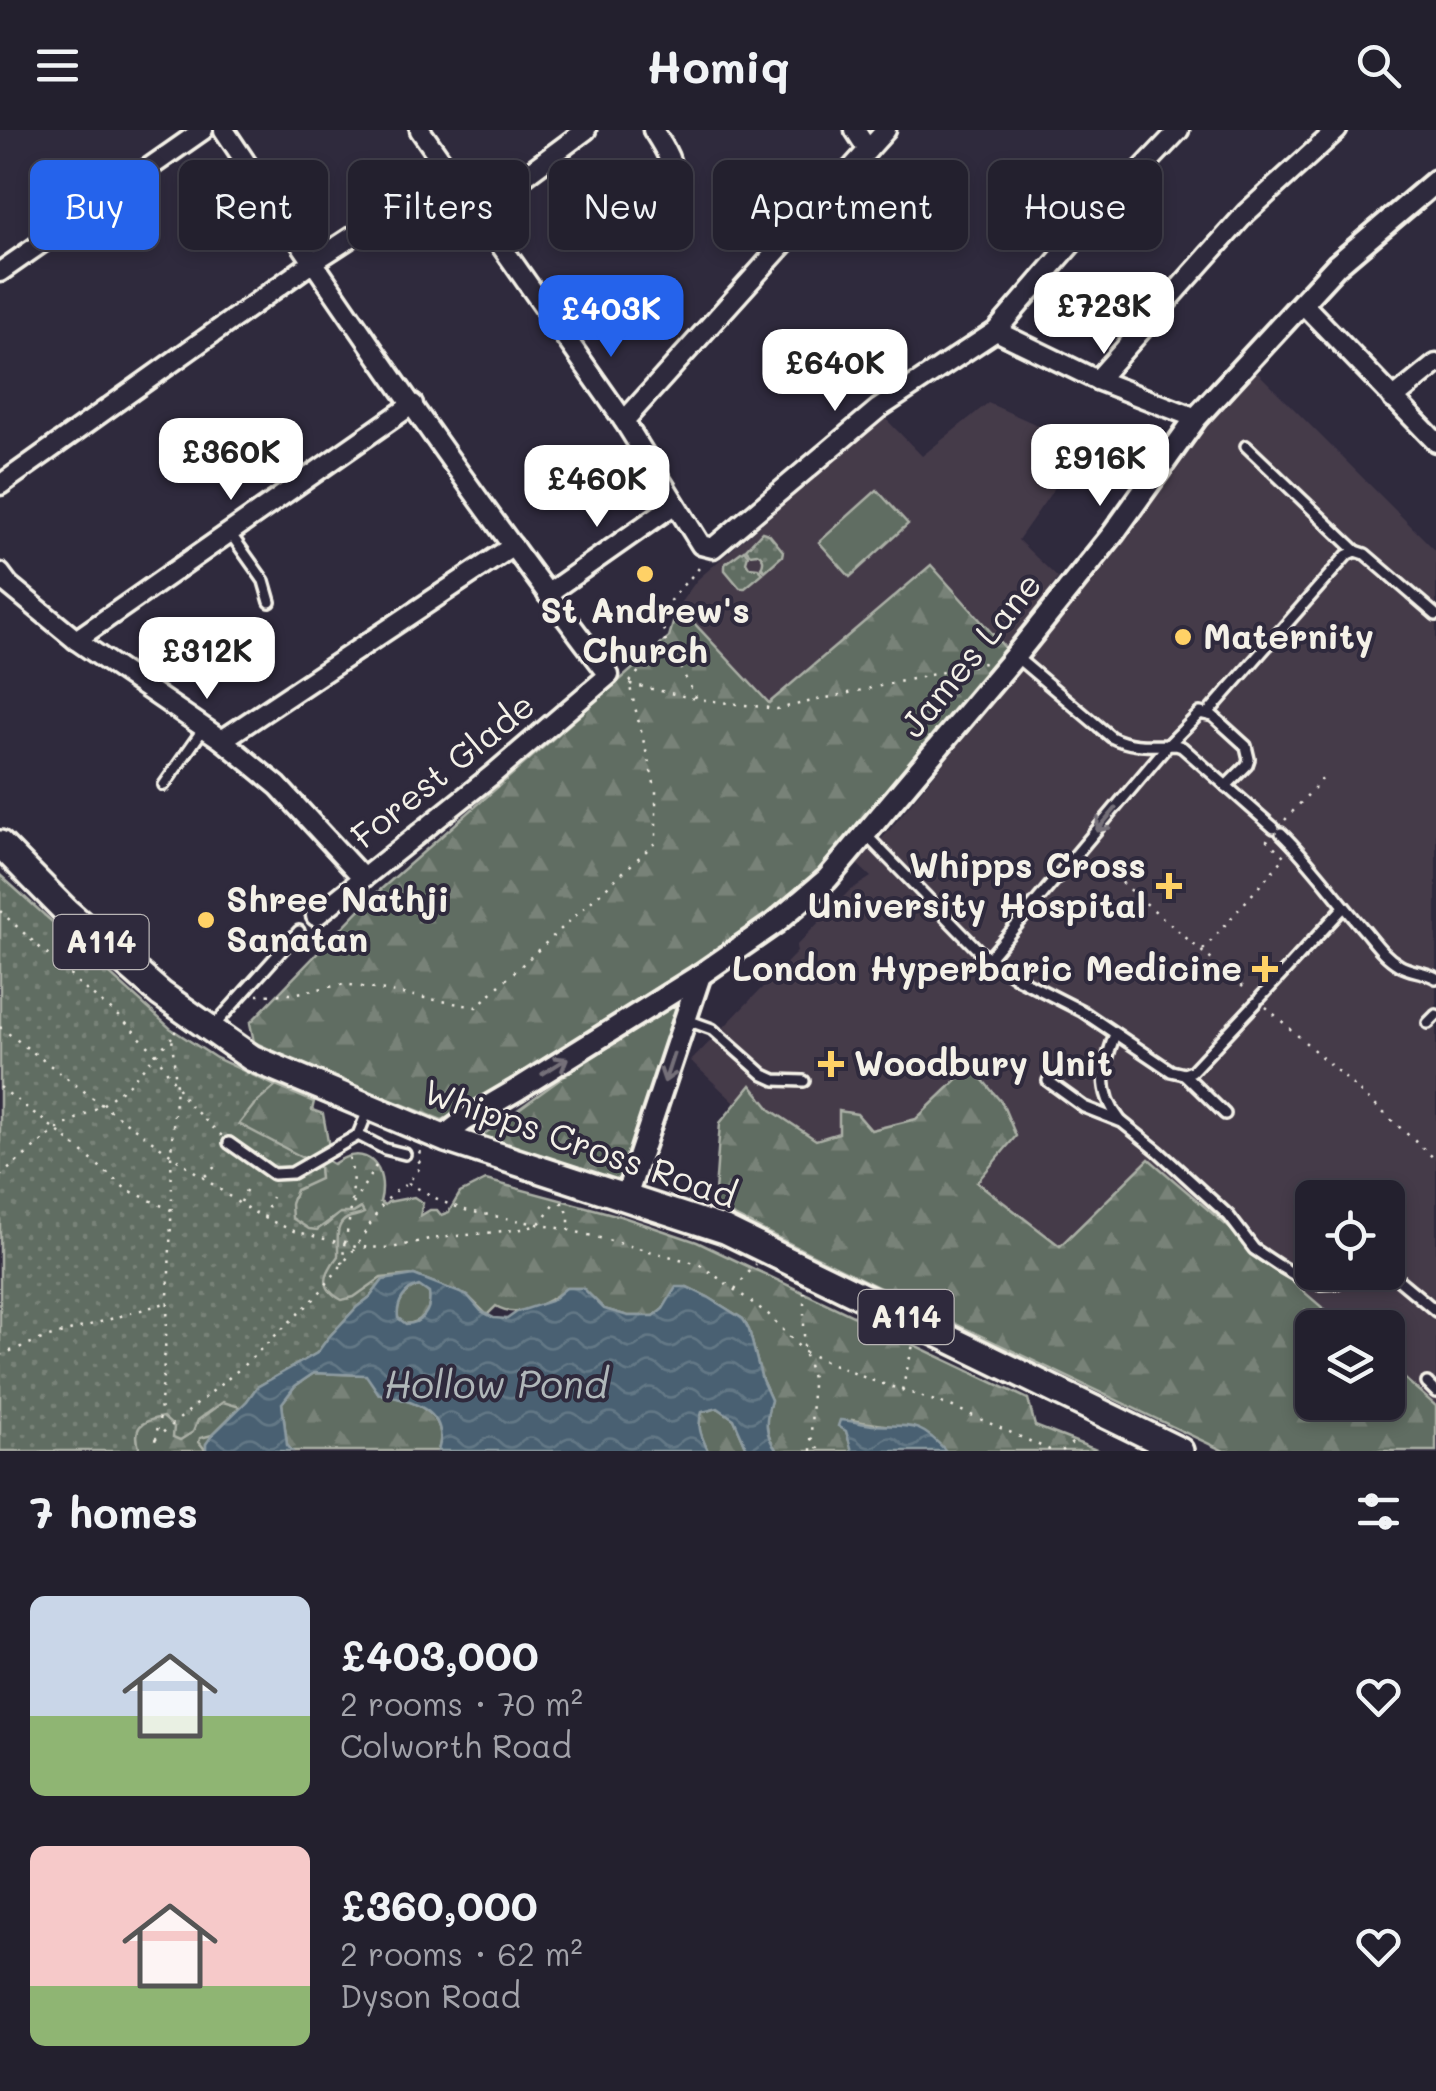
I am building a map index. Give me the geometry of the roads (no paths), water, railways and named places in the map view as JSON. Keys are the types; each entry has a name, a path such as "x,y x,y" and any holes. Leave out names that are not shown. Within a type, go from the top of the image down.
{"main road":[{"name":"Whipps Cross Road","path":"0,844 66,911 161,994 252,1058 370,1106 434,1142 500,1158 725,1230 1180,1451"}],"street":[{"path":"0,272 203,130"},
{"path":"224,130 546,594 675,504"},
{"path":"420,130 441,160"},
{"path":"529,172 586,130"},
{"path":"653,130 671,160"},
{"path":"856,130 868,150"},
{"path":"624,421 886,130"},
{"path":"504,250 624,421 701,545 713,548 878,409 996,331 1179,130"},
{"path":"1098,380 1246,213 1337,130"},
{"name":"James Lane","path":"434,1142 700,975 800,904 827,879 1113,534 1196,418 1336,266 1436,181"},
{"path":"0,485 348,239"},
{"path":"1302,303 1436,442"},
{"path":"996,331 1098,380 1196,418"},
{"path":"1393,399 1436,364"},
{"path":"76,640 413,404"},
{"path":"222,740 513,546"},
{"path":"0,573 9,585 76,640 222,740 278,786 362,878"},
{"name":"Forest Glade","path":"316,916 610,675 546,594"},
{"path":"626,1197 700,975"}],"lane":[{"path":"1246,446 1356,551 1365,554 1436,615"},
{"path":"230,532 264,581 270,602"},
{"path":"1208,713 1347,555 1356,551"},
{"path":"1015,656 1111,737 1137,746 1176,745 1188,752 1302,853 1385,954 1408,969 1436,978"},
{"path":"988,958 1168,745 1203,712 1241,740 1248,753 1247,765 1226,786"},
{"path":"164,785 204,728"},
{"path":"865,834 980,952 1020,979 1082,1011 1171,1071 1188,1073 1225,1114"},
{"path":"1188,1073 1344,908"},
{"path":"210,1030 299,931"},
{"path":"685,1019 712,1029 764,1075 775,1080 804,1081"},
{"path":"1115,1034 1104,1082 1108,1103 1122,1122 1229,1216 1254,1249 1295,1276"},
{"path":"1048,1081 1084,1107 1122,1122"},
{"path":"229,1143 273,1174 292,1173 358,1135 370,1106"},
{"path":"358,1135 405,1154"},
{"path":"1405,1286 1436,1312"},
{"path":"1428,1383 1436,1392"}],"water":[{"name":"Hollow Pond","path":"414,1275 468,1296 481,1311 494,1318 507,1319 551,1301 566,1288 583,1288 604,1309 628,1316 654,1316 676,1287 687,1287 743,1319 771,1400 767,1427 777,1451 748,1451 734,1419 718,1408 702,1412 700,1417 700,1432 708,1451 438,1451 439,1426 425,1409 379,1394 366,1375 314,1373 295,1386 282,1403 287,1445 292,1451 206,1451 212,1435 257,1387 317,1353 383,1280","holes":["419,1286 429,1293 429,1305 421,1319 406,1324 398,1318 406,1293"]},
{"path":"840,1420 913,1427 928,1434 946,1451 852,1451 846,1431 838,1426"}],"place":[{"name":"St Andrew's Church","path":"645,574"},
{"name":"Maternity","path":"1183,637"},
{"name":"Whipps Cross University Hospital","path":"1169,886"},
{"name":"Shree Nathji Sanatan","path":"206,920"},
{"name":"London Hyperbaric Medicine","path":"1265,969"},
{"name":"Woodbury Unit","path":"831,1064"}]}
